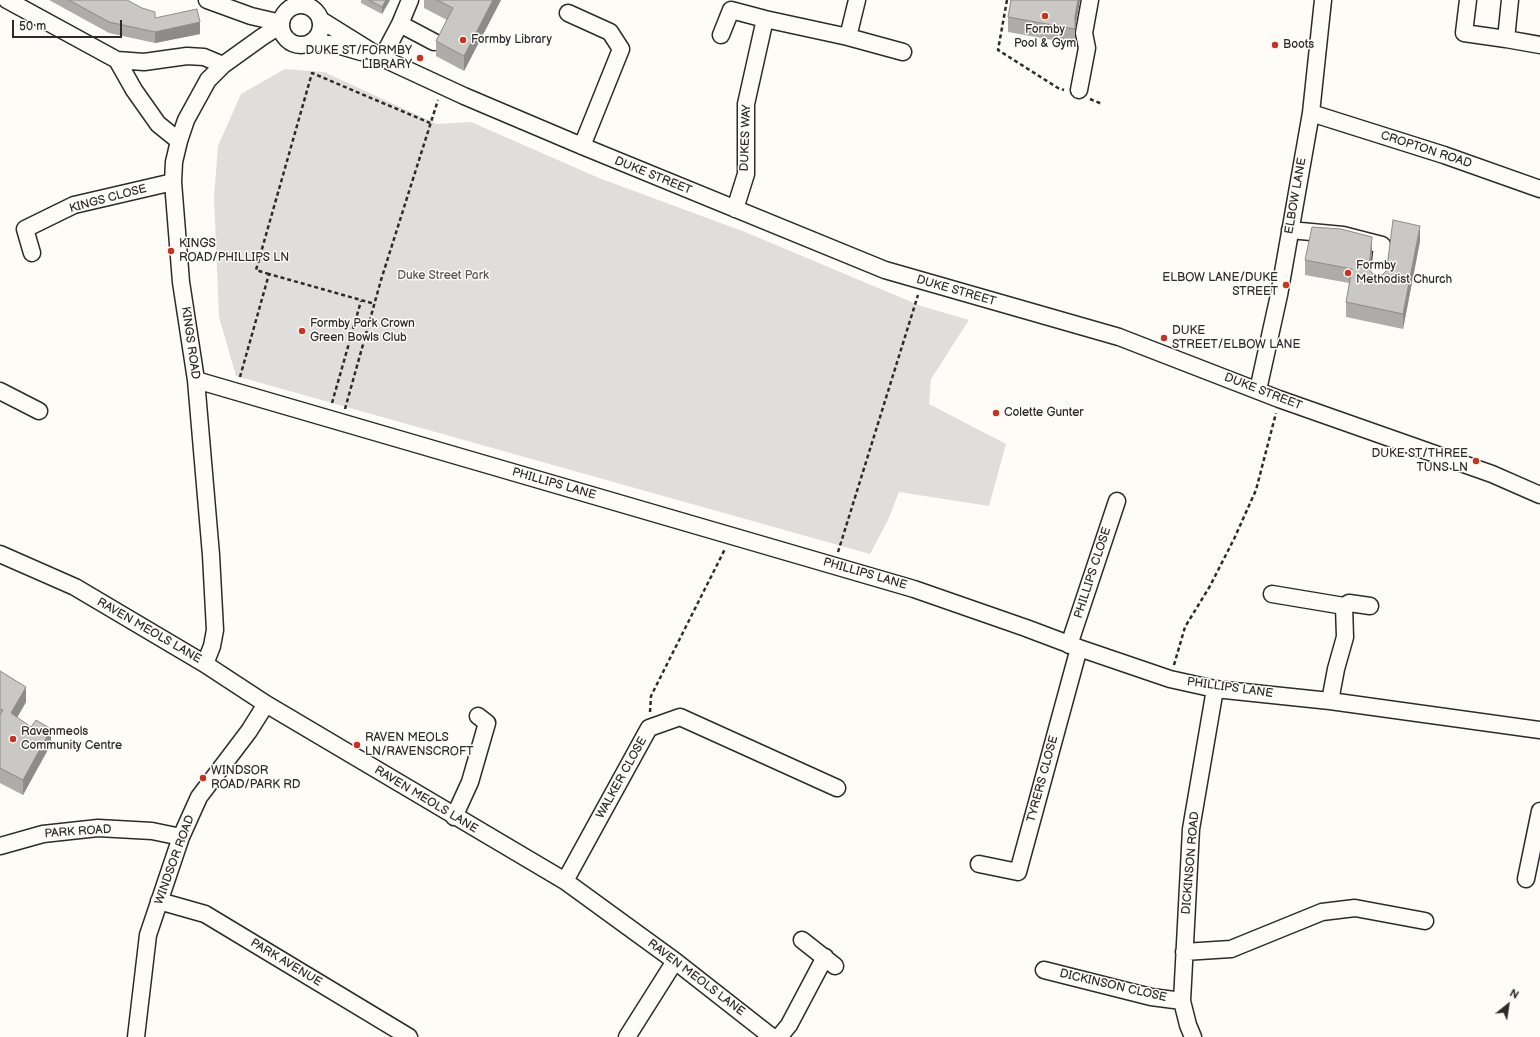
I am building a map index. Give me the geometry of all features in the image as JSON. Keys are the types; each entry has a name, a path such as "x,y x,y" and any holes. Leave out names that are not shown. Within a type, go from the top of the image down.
{"street":[{"path":"7,0 116,60 144,62 187,56 204,57 223,64"},
{"path":"207,0 251,16 281,24"},
{"path":"382,58 400,24 410,0"},
{"path":"848,37 857,0"},
{"path":"1077,93 1087,48 1084,33 1090,0"},
{"name":"ELBOW LANE","path":"1258,390 1279,295 1311,114 1323,0"},
{"path":"1468,0 1464,33 1540,45"},
{"path":"1506,39 1510,0"},
{"path":"306,3 315,10 321,20 320,32 312,42 301,45 289,41 282,32 281,24 287,11 292,7 306,3"},
{"path":"721,35 731,10 848,37 903,52"},
{"path":"568,13 610,32 621,49 582,146"},
{"name":"DUKES WAY","path":"736,209 746,174 746,104 765,19"},
{"name":"DUKE STREET","path":"321,20 382,58 442,86 582,146 885,270 1120,337 1279,399 1492,474 1540,495"},
{"name":"KINGS ROAD","path":"205,664 212,646 215,630 211,554 196,380 181,282 173,182 174,162 178,141 186,120 208,80 223,64 281,24"},
{"path":"400,24 434,42"},
{"name":"KINGS ROAD","path":"249,47 289,41"},
{"name":"DUKE STREET","path":"312,42 337,45 382,58"},
{"path":"116,60 134,90 158,124 178,141"},
{"name":"CROPTON ROAD","path":"1311,114 1444,155 1540,189"},
{"name":"KINGS CLOSE","path":"32,253 24,229 74,205 173,182"},
{"path":"1290,230 1343,235 1382,244 1378,282"},
{"name":"PHILLIPS LANE","path":"196,380 914,589 1170,679 1215,689 1330,701 1540,730"},
{"path":"0,391 39,411"},
{"name":"PHILLIPS CLOSE","path":"1074,646 1117,501"},
{"name":"RAVEN MEOLS LANE","path":"0,554 75,588 205,664 266,704 454,817 565,881 675,961 772,1037"},
{"path":"1272,594 1344,606 1349,603 1370,606"},
{"path":"1330,701 1336,669 1346,637 1344,606"},
{"name":"TYRERS CLOSE","path":"979,864 1018,872 1074,646"},
{"name":"DICKINSON ROAD","path":"1193,1037 1188,1025 1182,1001 1191,829 1215,689"},
{"name":"WINDSOR ROAD","path":"136,1037 148,935 181,837 199,797 249,731 266,704"},
{"path":"454,817 470,782 487,723 478,716"},
{"name":"WALKER CLOSE","path":"565,881 649,728 680,716 836,788"},
{"path":"1526,879 1540,811"},
{"name":"PARK ROAD","path":"0,846 43,834 98,828 152,831 181,837"},
{"name":"PARK AVENUE","path":"159,901 205,914 409,1037"},
{"path":"1184,952 1231,949 1322,912 1355,908 1425,921"},
{"path":"779,1037 790,1025 830,961 802,940"},
{"path":"627,1037 675,961"},
{"name":"DICKINSON CLOSE","path":"1044,970 1151,997 1182,1001"}],"path":[{"path":"1007,0 998,50 1058,88 1077,93 1102,104"},
{"path":"374,304 256,270 312,73 430,123"},
{"path":"341,422 374,304 442,86"},
{"path":"240,377 269,274"},
{"path":"834,566 922,281"},
{"path":"332,403 361,301"},
{"path":"1170,679 1185,627 1210,586 1234,539 1256,490 1279,399"},
{"path":"649,728 650,696 731,536"}],"green space":[{"name":"Duke Street Park","path":"285,69 324,72 437,124 471,122 599,178 745,232 921,306 969,320 931,379 929,404 1006,444 989,506 899,492 888,520 870,554 236,376 219,317 214,197 218,146 241,94"}],"building":[{"path":"69,0 127,0 142,8 155,12 155,18 197,9 200,22 155,32 109,22"},
{"path":"369,0 386,0 382,7"},
{"path":"437,0 493,0 464,56 436,41 453,8"},
{"path":"1011,0 1078,0 1075,16 1075,29 1008,17"},
{"path":"1393,220 1420,226 1403,314 1346,302 1352,269 1305,260 1312,227 1341,229 1372,237 1369,269 1372,273 1382,275 1386,271 1387,267"},
{"name":"Ravenmeols Community Centre","path":"0,671 26,687 11,713 31,727 36,720 51,729 23,780 0,768 0,715 3,710 0,709"}],"place":[{"name":"Formby Pool & Gym","path":"1045,16"},
{"name":"Formby Library","path":"463,40"},
{"name":"Boots","path":"1275,45"},
{"name":"DUKE ST/FORMBY LIBRARY","path":"420,58"},
{"name":"KINGS ROAD/PHILLIPS LN","path":"171,251"},
{"name":"Formby Methodist Church","path":"1348,273"},
{"name":"ELBOW LANE/DUKE STREET","path":"1286,285"},
{"name":"Formby Park Crown Green Bowls Club","path":"302,331"},
{"name":"DUKE STREET/ELBOW LANE","path":"1164,338"},
{"name":"Colette Gunter","path":"996,413"},
{"name":"DUKE ST/THREE TUNS LN","path":"1476,461"},
{"name":"Ravenmeols Community Centre","path":"13,739"},
{"name":"RAVEN MEOLS LN/RAVENSCROFT","path":"357,745"},
{"name":"WINDSOR ROAD/PARK RD","path":"203,778"}]}
